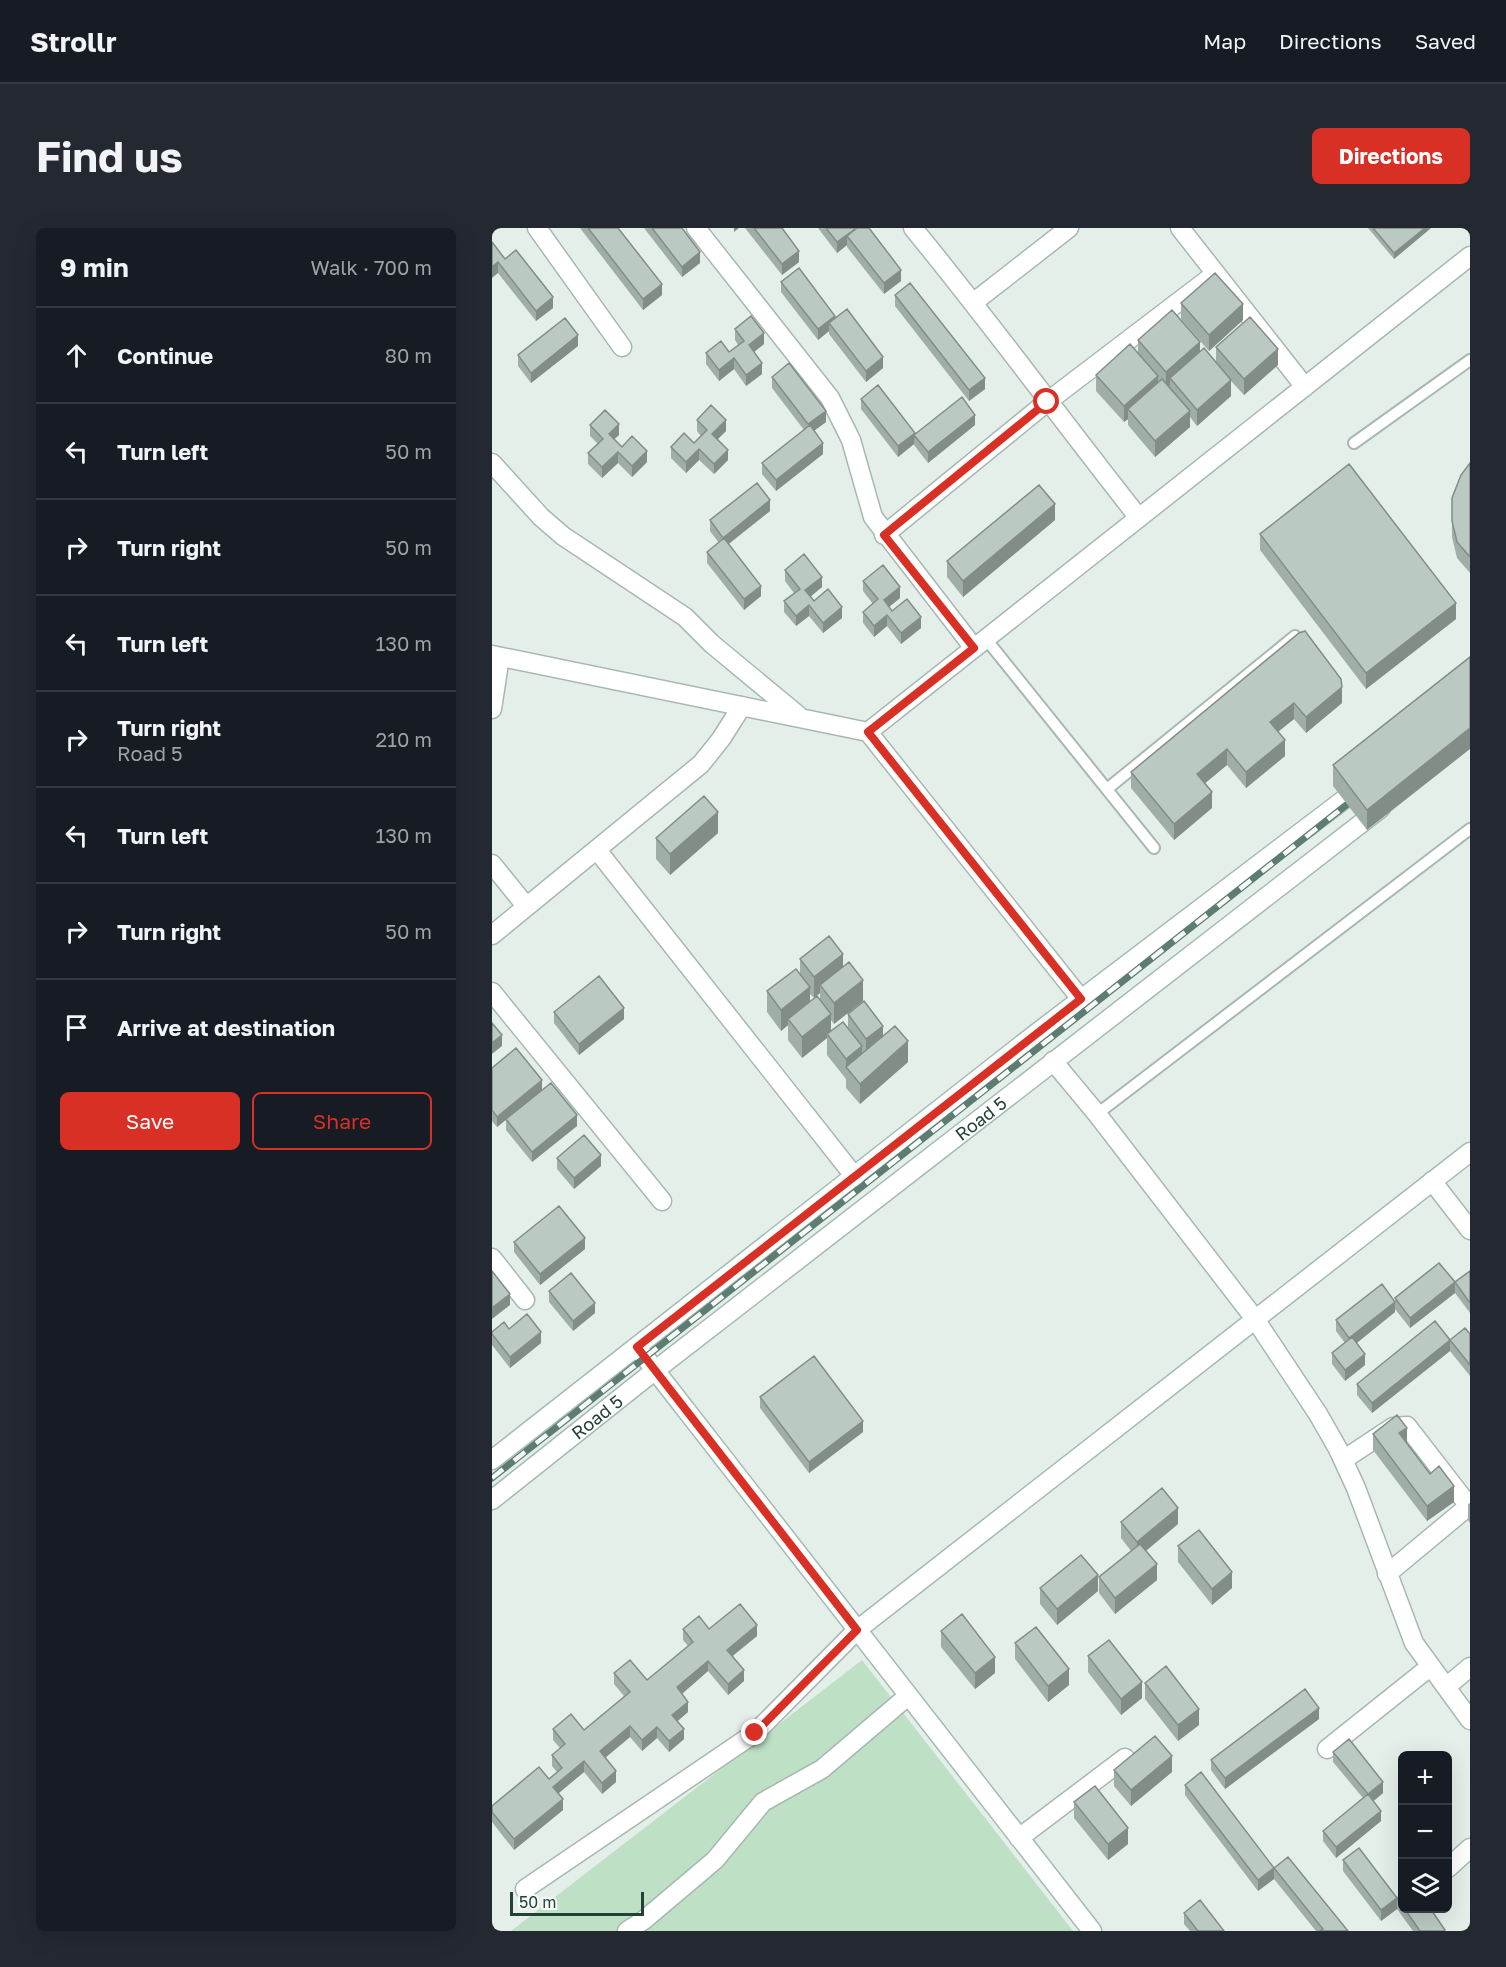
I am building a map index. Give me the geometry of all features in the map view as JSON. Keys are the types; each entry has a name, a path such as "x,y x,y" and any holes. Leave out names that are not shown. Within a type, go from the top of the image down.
{"street":[{"path":"537,228 622,347"},
{"path":"696,228 840,413 852,440 868,502 884,535 980,644"},
{"path":"914,228 974,302 1047,402 1138,518"},
{"path":"974,302 1069,228"},
{"path":"1180,228 1305,387"},
{"path":"868,732 1470,256"},
{"path":"884,535 1047,402 1215,274"},
{"path":"492,463 541,517 563,536 685,617 721,652 803,718"},
{"path":"492,709 496,656 868,732 1081,999"},
{"path":"492,935 701,764 721,739 742,706"},
{"name":"Road 5","path":"492,1460 1081,999 1375,776"},
{"name":"Road 5","path":"492,1500 653,1372 1395,797"},
{"path":"597,850 855,1177"},
{"path":"492,864 526,906"},
{"path":"495,1003 662,1201"},
{"path":"1053,1061 1097,1114 1255,1320 1318,1414 1343,1460 1414,1643 1470,1720"},
{"path":"525,1889 755,1733 857,1630 1470,1152"},
{"path":"1432,1181 1470,1230"},
{"path":"492,1258 525,1300"},
{"path":"637,1347 653,1372 1092,1931"},
{"path":"1343,1460 1393,1427 1407,1426 1470,1506 1387,1574"},
{"path":"1327,1749 1431,1666"},
{"path":"1446,1688 1470,1666"},
{"path":"627,1931 644,1920 715,1860 763,1802 822,1769 908,1696"},
{"path":"1019,1838 1125,1758"},
{"path":"1452,1864 1470,1848"}],"lane":[{"path":"1354,443 1470,360"},
{"path":"1107,789 1295,636"},
{"path":"980,644 1107,789 1154,848"},
{"path":"1097,1114 1470,829"}],"green space":[{"path":"862,1660 1073,1931 511,1931"}],"building":[{"path":"588,228 618,228 662,284 643,299"},
{"path":"652,228 682,228 700,252 682,267"},
{"path":"754,228 782,228 799,251 782,264"},
{"path":"826,228 854,228 855,229 837,242"},
{"path":"857,228 869,228 901,270 884,283 847,236"},
{"path":"1373,228 1425,228 1394,253"},
{"path":"492,242 505,259 516,250 553,297 536,311 498,262 492,267"},
{"path":"799,268 835,316 818,329 781,282"},
{"path":"1215,273 1243,304 1209,335 1181,303"},
{"path":"910,283 985,378 969,390 895,295"},
{"path":"847,309 883,357 866,371 829,323"},
{"path":"1172,310 1200,342 1166,372 1138,340"},
{"path":"751,316 764,333 749,345 762,363 746,375 734,358 719,370 706,353 721,341 729,352 744,341 735,329"},
{"path":"1250,317 1278,349 1244,379 1216,347"},
{"path":"565,318 578,335 531,373 518,355"},
{"path":"1130,344 1158,376 1124,406 1096,375"},
{"path":"1204,348 1231,380 1197,410 1170,378"},
{"path":"789,363 826,411 808,424 772,377"},
{"path":"1162,379 1190,411 1155,441 1128,409"},
{"path":"878,385 915,433 898,446 861,399"},
{"path":"962,397 975,415 928,452 914,435"},
{"path":"711,405 726,420 712,434 728,450 714,464 699,449 686,462 671,447 684,433 694,443 707,430 697,420"},
{"path":"605,410 619,424 609,434 622,447 632,436 647,451 632,466 618,452 602,467 588,453 603,439 590,425"},
{"path":"810,425 823,443 776,480 762,463"},
{"path":"1470,463 1470,557 1457,542 1452,521 1452,498 1461,475"},
{"path":"1349,464 1456,603 1366,673 1260,534"},
{"path":"757,483 770,500 723,538 710,520"},
{"path":"1039,485 1055,504 963,581 947,561"},
{"path":"724,538 761,586 744,599 707,552"},
{"path":"804,554 822,577 805,590 814,601 828,589 842,607 823,623 809,605 796,616 784,601 800,589 785,570"},
{"path":"883,565 900,587 884,600 892,611 907,599 921,617 901,633 887,615 874,626 863,612 878,599 863,581"},
{"path":"1305,631 1341,679 1342,687 1306,717 1294,703 1270,722 1285,740 1246,772 1227,749 1197,774 1212,792 1174,824 1131,772 1299,633"},
{"path":"1470,657 1470,728 1367,810 1333,765"},
{"path":"704,796 718,812 670,854 656,838"},
{"path":"829,936 843,954 814,977 800,959"},
{"path":"849,962 863,980 834,1003 820,985"},
{"path":"796,969 810,987 781,1010 767,991"},
{"path":"599,976 624,1008 579,1044 554,1012"},
{"path":"817,996 831,1014 802,1037 788,1019"},
{"path":"864,1001 883,1026 866,1039 848,1014"},
{"path":"843,1022 862,1046 846,1059 827,1034"},
{"path":"492,1023 502,1035 492,1043"},
{"path":"895,1026 908,1041 860,1084 846,1067"},
{"path":"516,1048 542,1080 497,1117 492,1110 492,1068"},
{"path":"551,1083 577,1115 532,1152 506,1119"},
{"path":"584,1135 601,1155 574,1178 557,1158"},
{"path":"559,1206 585,1238 540,1274 514,1242"},
{"path":"1439,1263 1455,1282 1410,1318 1395,1298"},
{"path":"492,1271 510,1294 492,1308"},
{"path":"1470,1271 1470,1303 1455,1282"},
{"path":"571,1273 595,1303 573,1321 549,1291"},
{"path":"1382,1284 1395,1302 1349,1338 1336,1320"},
{"path":"527,1314 541,1332 510,1357 492,1332 504,1322 509,1329"},
{"path":"1435,1321 1450,1340 1372,1403 1357,1384"},
{"path":"1465,1328 1470,1334 1470,1365 1450,1340"},
{"path":"1352,1337 1365,1354 1345,1370 1332,1353"},
{"path":"814,1356 863,1421 809,1462 760,1397"},
{"path":"1397,1415 1407,1428 1399,1433 1430,1474 1439,1466 1454,1486 1427,1506 1373,1434"},
{"path":"1162,1488 1178,1508 1137,1542 1121,1522"},
{"path":"1199,1530 1232,1572 1212,1589 1178,1546"},
{"path":"1140,1544 1157,1564 1115,1598 1099,1577"},
{"path":"1081,1555 1098,1575 1057,1609 1040,1588"},
{"path":"740,1604 757,1625 727,1650 744,1670 728,1684 708,1661 677,1687 688,1702 672,1715 684,1729 669,1741 657,1727 642,1740 630,1726 600,1751 616,1771 602,1783 584,1761 553,1787 563,1799 514,1839 492,1812 492,1806 539,1767 549,1779 562,1768 552,1755 565,1744 553,1729 571,1714 584,1730 630,1692 614,1673 630,1660 647,1680 693,1642 683,1629 699,1616 709,1629"},
{"path":"962,1614 995,1657 975,1673 941,1631"},
{"path":"1036,1627 1069,1669 1048,1686 1015,1643"},
{"path":"1109,1640 1142,1682 1121,1699 1088,1656"},
{"path":"1166,1666 1199,1709 1178,1725 1145,1683"},
{"path":"1305,1689 1319,1708 1225,1778 1211,1760"},
{"path":"1155,1736 1172,1756 1131,1790 1114,1770"},
{"path":"1349,1739 1383,1782 1368,1794 1333,1752"},
{"path":"1201,1772 1274,1868 1258,1880 1185,1785"},
{"path":"1095,1786 1128,1828 1108,1844 1074,1802"},
{"path":"1368,1794 1381,1811 1336,1847 1323,1831"},
{"path":"1359,1848 1397,1898 1381,1910 1343,1860"},
{"path":"1288,1857 1348,1931 1320,1931 1323,1929 1274,1868"},
{"path":"1200,1900 1224,1931 1198,1931 1184,1913"},
{"path":"1407,1913 1433,1913 1445,1930 1443,1931 1420,1931"}],"railway":[{"path":"492,1478 1359,795"}],"route":[{"path":"755,1733 857,1630 653,1372 637,1347 1081,999 868,732 974,648 884,535 1047,402"}]}
